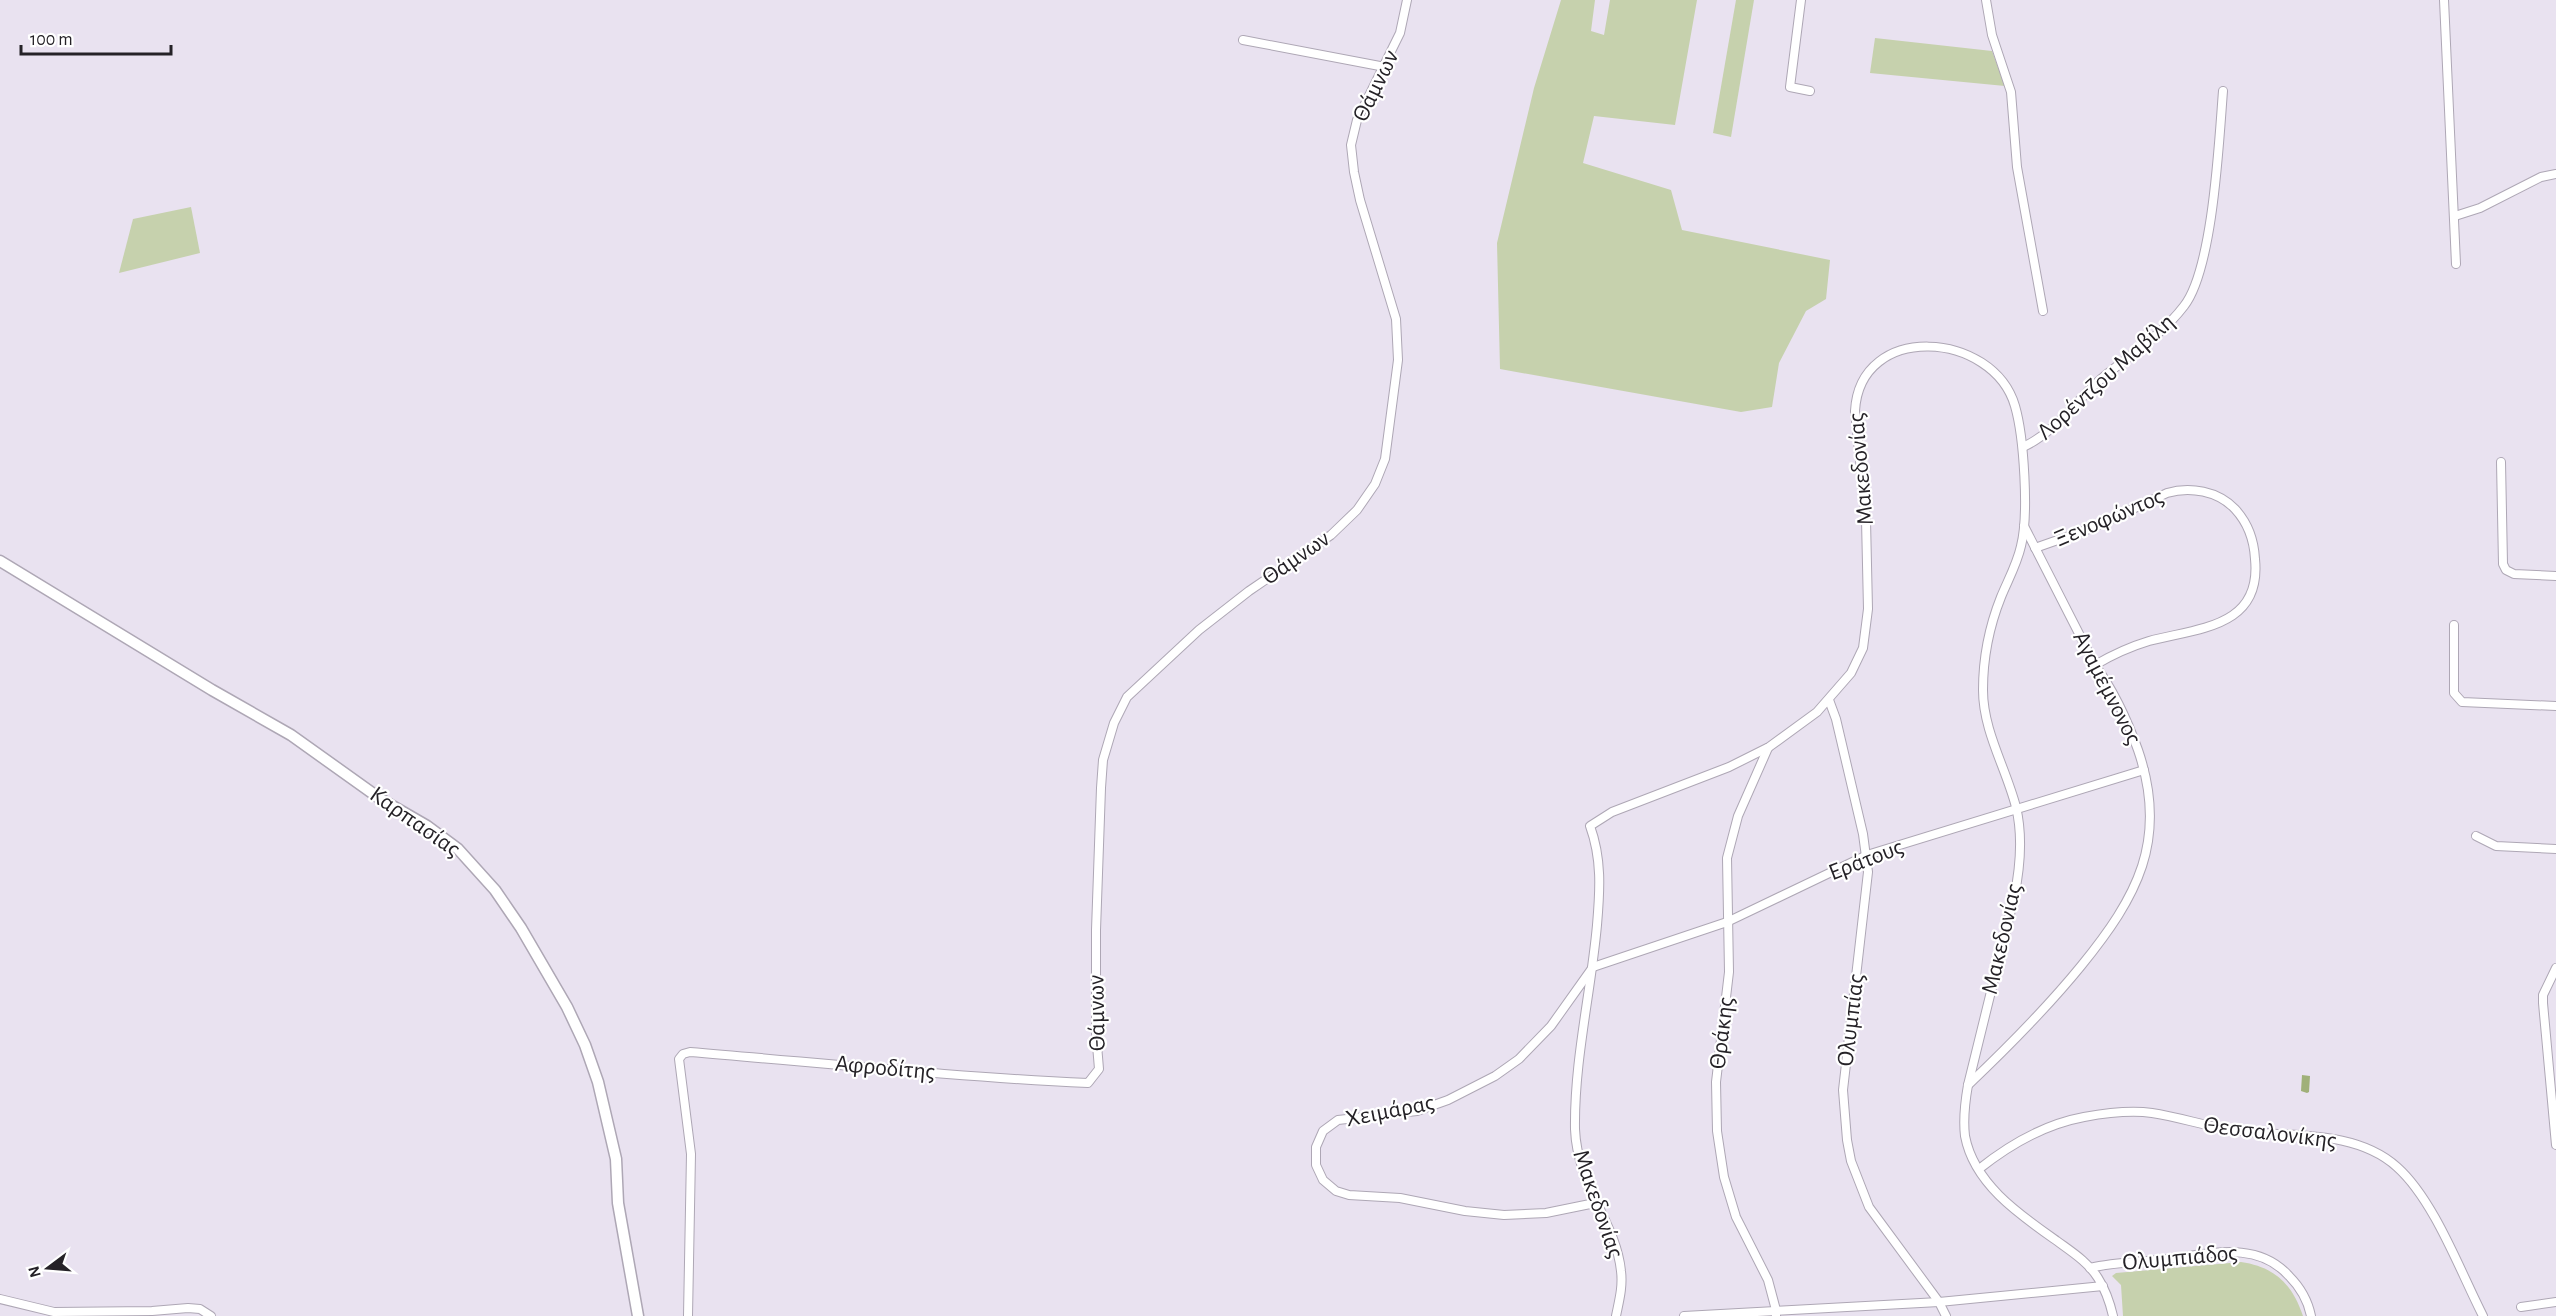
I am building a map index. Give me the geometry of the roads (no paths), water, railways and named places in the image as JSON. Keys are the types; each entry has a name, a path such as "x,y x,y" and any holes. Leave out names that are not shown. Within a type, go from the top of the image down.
{"street":[{"name":"Θάμνων","path":"1088,1083 1099,1069 1096,1033 1096,930 1101,789 1103,760 1114,723 1127,697 1199,630 1330,535 1357,510 1375,484 1385,459 1398,360 1396,319 1363,210 1352,152 1357,120 1400,33 1407,0"},
{"path":"1801,0 1790,87 1809,91"},
{"path":"1986,0 1992,35 2011,92 2018,167 2043,311"},
{"path":"2444,0 2456,264"},
{"path":"1243,40 1385,67"},
{"name":"Λορέντζου Μαβίλη","path":"2023,447 2043,435 2103,378 2166,326 2186,304 2203,262 2223,92"},
{"path":"2455,216 2480,208 2541,177 2556,174"},
{"name":"Μακεδονίας","path":"1616,1316 1622,1284 1621,1269 1613,1243 1581,1167 1575,1129 1584,1026 1593,967 1600,874 1599,851 1590,826 1623,807 1729,767 1769,747 1806,721 1829,700 1856,665 1863,648 1868,625 1866,520 1855,411 1857,394 1867,374 1887,356 1916,347 1943,348 1970,356 1989,367 2005,382 2015,406 2023,447 2024,525 2019,555 1987,640 1983,690 1988,725 2016,809 2019,844 2016,887 1968,1085 1964,1113 1965,1137 1979,1169 2010,1206 2090,1268 2103,1286 2113,1316"},
{"path":"2501,462 2505,570 2514,574 2556,576"},
{"name":"Ξενοφώντος","path":"2035,548 2092,528 2167,493 2180,490 2200,491 2224,500 2240,514 2248,527 2255,552 2256,574 2248,598 2234,614 2204,629 2135,645 2095,665"},
{"name":"Αγαμέμνονος","path":"1968,1085 2051,1003 2112,927 2126,905 2143,864 2150,828 2150,801 2144,770 2125,716 2095,665 2024,525"},
{"name":"Καρπασίας","path":"0,561 212,690 291,735 382,800 428,826 458,849 495,890 521,928 567,1007 585,1045 598,1082 616,1159 618,1203 638,1316"},
{"path":"2454,625 2454,693 2462,702 2556,706"},
{"name":"Ολυμπίας","path":"1829,700 1839,729 1867,855 1865,902 1842,1090 1847,1140 1851,1161 1869,1207 1939,1302 1946,1316"},
{"name":"Θράκης","path":"1769,747 1738,816 1729,844 1725,876 1729,972 1716,1082 1718,1131 1724,1177 1736,1217 1768,1280 1776,1313"},
{"name":"Εράτους","path":"1593,967 1727,922 1867,855 2144,770"},
{"path":"2476,836 2496,846 2556,849"},
{"name":"Χειμάρας","path":"1593,967 1551,1026 1508,1067 1472,1089 1424,1109 1338,1120 1323,1131 1315,1153 1316,1165 1323,1180 1336,1191 1349,1195 1400,1198 1466,1211 1504,1215 1554,1212 1595,1203"},
{"path":"2556,968 2543,994 2556,1144"},
{"name":"Αφροδίτης","path":"688,1316 691,1154 680,1059 683,1054 1088,1083"},
{"name":"Θεσσαλονίκης","path":"1979,1169 2008,1149 2049,1127 2084,1117 2128,1112 2164,1115 2233,1130 2357,1144 2388,1160 2409,1180 2450,1247 2483,1316"},
{"name":"Ολυμπιάδος","path":"2090,1268 2225,1252 2249,1252 2265,1258 2286,1272 2303,1294 2311,1316"},
{"path":"1684,1316 1776,1313 1939,1302 2103,1286"},
{"path":"0,1299 54,1312 152,1311 188,1308 200,1309 211,1316"},
{"path":"2521,1307 2556,1302"}]}
